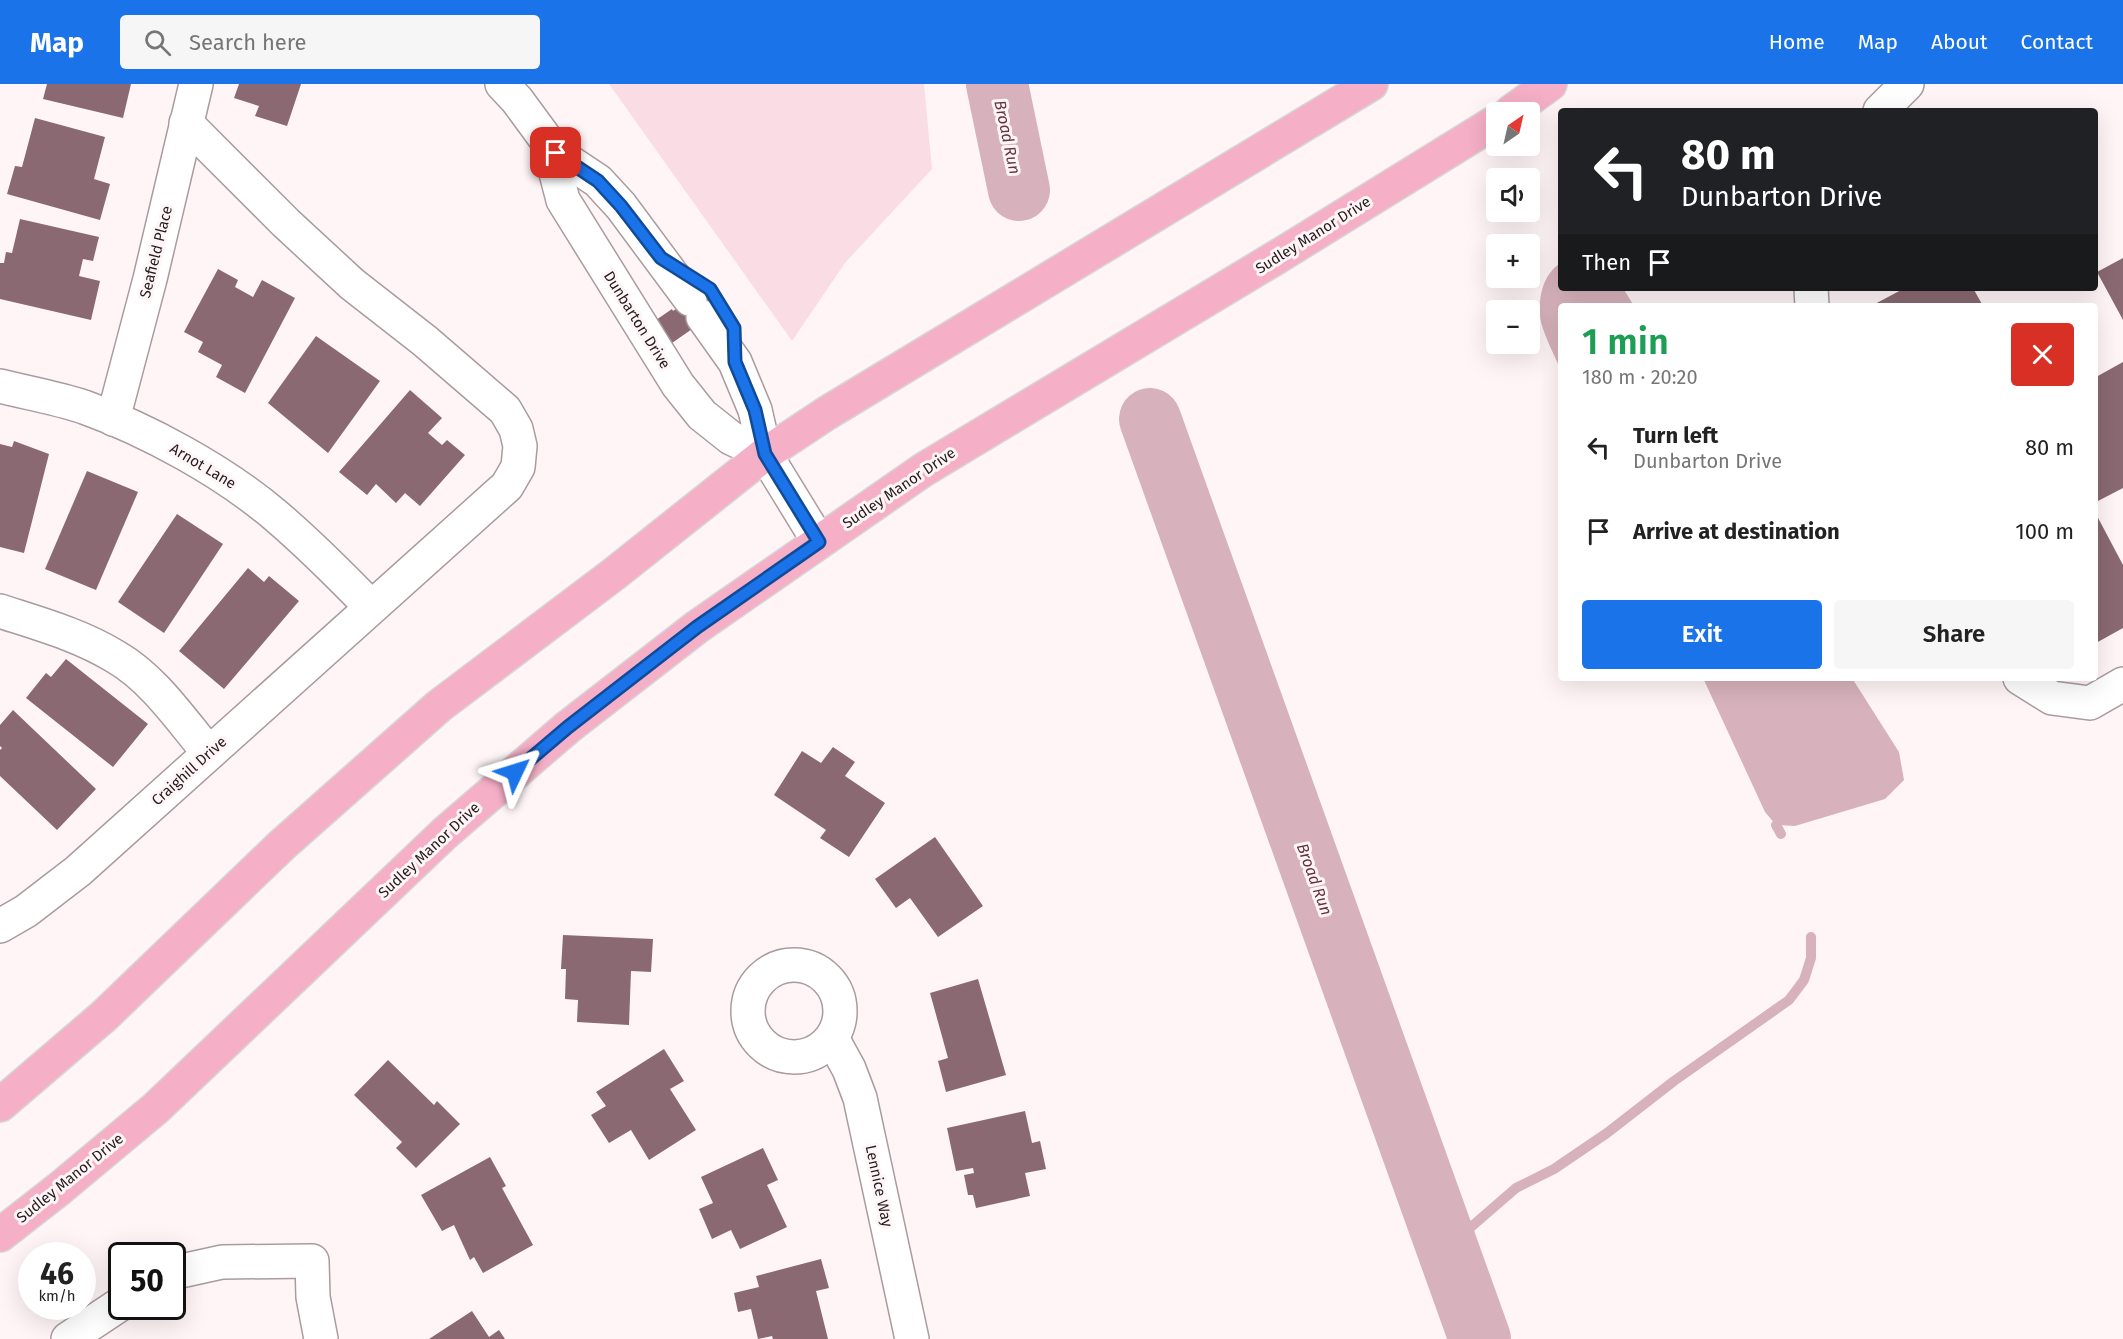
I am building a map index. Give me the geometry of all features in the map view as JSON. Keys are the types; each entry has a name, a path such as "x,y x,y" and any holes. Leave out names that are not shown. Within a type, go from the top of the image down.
{"main road":[{"path":"0,1105 104,1016 282,845 439,706 623,567 765,454 838,407 1371,84"},
{"path":"1525,102 1550,84"},
{"name":"Sudley Manor Drive","path":"0,1235 156,1108 445,833 568,727 697,627 923,470 1277,258 1486,128"}],"street":[{"name":"Seafield Place","path":"113,419 150,279 196,84"},
{"path":"502,84 517,100 556,153 598,181 621,206 735,362 755,410 765,454 819,542"},
{"path":"1883,108 1907,84"},
{"name":"Craighill Drive","path":"0,926 26,911 78,871 507,486 518,467 520,446 516,429 505,410 425,341 352,284 286,223 186,123"},
{"name":"Dunbarton Drive","path":"556,153 556,173 563,200 678,385 702,415 731,438 765,454"},
{"path":"661,258 710,289 734,328 735,362"},
{"name":"Arnot Lane","path":"0,386 83,407 168,445 235,485 274,514 371,607"},
{"path":"0,612 62,631 117,657 154,688 209,753"},
{"path":"2025,681 2052,698 2090,703 2123,684"},
{"name":"Lennice Way","path":"832,1038 849,1069 860,1098 912,1339"},
{"path":"186,1270 222,1262 312,1261 313,1297 321,1339"},
{"path":"68,1339 108,1312"}],"shaded area":[{"path":"609,84 924,84 932,169 845,263 792,341"},
{"path":"1558,266 1558,291 1625,291 1632,303 1558,303 1558,364 1543,328 1540,314 1542,289 1549,274"},
{"path":"1704,681 1854,681 1899,752 1904,780 1885,799 1795,826 1776,825 1765,812"}],"building":[{"path":"47,84 131,84 123,118 43,99"},
{"path":"239,84 301,84 287,126 255,116 259,106 234,98"},
{"path":"35,118 105,137 94,179 110,184 100,220 7,194 15,166 22,167"},
{"path":"20,219 99,237 93,261 83,259 79,276 100,281 91,320 0,299 0,263 4,263 6,252 12,253"},
{"path":"2123,258 2123,320 2098,274 2098,271"},
{"path":"218,269 238,280 235,287 253,297 262,280 295,298 245,393 216,377 222,365 198,352 203,342 184,332"},
{"path":"1899,291 1975,291 1981,303 1877,303"},
{"path":"700,292 712,310 695,327 672,343 656,320"},
{"path":"316,336 380,381 328,453 268,403"},
{"path":"2123,362 2123,488 2098,501 2098,376"},
{"path":"410,390 442,418 428,433 442,445 447,440 465,455 420,506 405,493 396,503 376,484 367,495 339,472"},
{"path":"14,441 49,454 24,553 0,547 0,444 12,447"},
{"path":"87,471 138,492 96,590 45,569"},
{"path":"177,514 223,544 164,633 118,602"},
{"path":"2098,518 2123,565 2123,628 2098,642"},
{"path":"248,568 264,582 269,576 299,601 224,689 179,651"},
{"path":"66,659 148,724 113,767 26,698 46,673 51,677"},
{"path":"13,710 96,789 57,830 0,776 0,750 2,748 0,746 0,725"},
{"path":"833,747 855,762 845,776 885,803 849,857 820,838 826,830 774,795 802,751 821,763"},
{"path":"935,837 983,906 938,937 910,898 896,908 875,879"},
{"path":"563,935 653,939 651,972 631,971 629,1025 577,1022 578,1000 565,999 566,969 561,969"},
{"path":"978,979 1006,1075 946,1092 938,1061 948,1058 930,993"},
{"path":"664,1049 684,1081 670,1089 696,1130 649,1160 631,1130 609,1143 591,1115 606,1106 596,1092"},
{"path":"388,1060 434,1105 437,1101 460,1124 416,1168 396,1148 402,1142 354,1095"},
{"path":"1025,1111 1032,1143 1040,1141 1046,1169 1025,1173 1030,1196 976,1208 973,1195 968,1195 964,1175 974,1173 973,1168 956,1171 947,1128"},
{"path":"763,1148 778,1180 767,1185 787,1227 740,1249 731,1230 712,1239 699,1209 713,1203 701,1177"},
{"path":"490,1157 506,1186 502,1188 533,1245 483,1273 474,1257 470,1260 454,1225 442,1231 421,1195"},
{"path":"821,1259 829,1288 816,1291 828,1339 773,1339 772,1336 758,1339 751,1309 738,1312 734,1293 759,1287 756,1276"},
{"path":"472,1311 489,1337 499,1330 505,1339 429,1339"}],"waterway":[{"name":"Broad Run","path":"997,84 1019,190"},
{"name":"Broad Run","path":"1150,419 1480,1339"},
{"path":"1776,825 1781,834"},
{"path":"1452,1256 1471,1227 1516,1188 1554,1169 1607,1133 1674,1081 1789,1000 1804,980 1811,958 1811,937"}],"route":[{"path":"515,772 568,727 697,627 819,542 765,454 755,410 735,362 734,328 710,289 661,258 633,220 598,181 556,153"}]}
